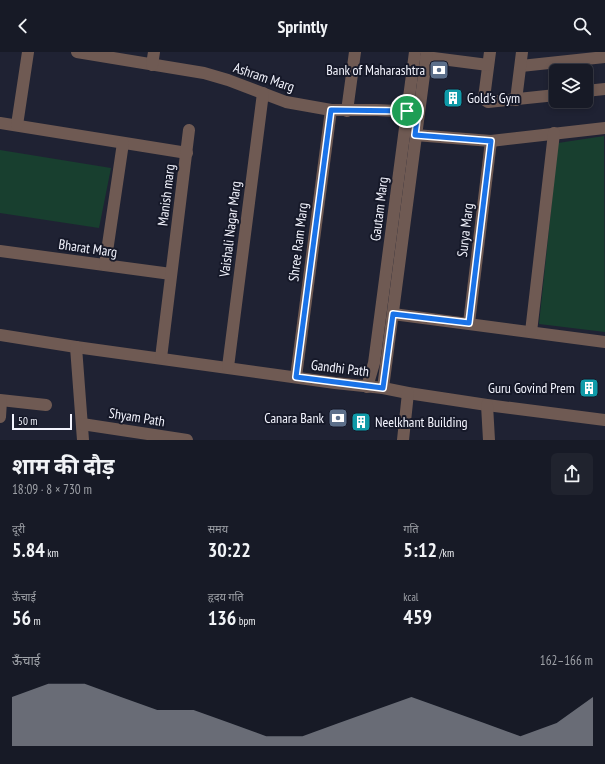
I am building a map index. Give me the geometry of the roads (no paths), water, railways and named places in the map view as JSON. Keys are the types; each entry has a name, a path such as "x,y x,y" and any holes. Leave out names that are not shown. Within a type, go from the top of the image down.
{"street":[{"path":"17,125 28,52"},
{"name":"Ashram Marg","path":"78,52 204,73 228,80 286,102 376,116 412,115"},
{"path":"152,65 154,52"},
{"path":"347,111 354,52"},
{"path":"490,52 484,98 485,100 488,102 549,96"},
{"path":"516,100 522,52"},
{"path":"423,54 488,65"},
{"name":"Gautam Marg","path":"367,387 373,369 412,115 423,54"},
{"path":"521,66 579,56 605,57"},
{"path":"593,90 605,89"},
{"name":"Vaishali Nagar Marg","path":"228,367 263,93"},
{"name":"Shree Ram Marg","path":"296,377 331,110"},
{"name":"Gautam Marg","path":"383,388 415,135 412,115"},
{"name":"Manish marg","path":"0,122 187,153 161,358"},
{"path":"415,135 491,141 605,128"},
{"path":"187,153 189,130"},
{"path":"531,332 554,133"},
{"name":"Surya Marg","path":"469,323 491,141"},
{"path":"105,265 123,143"},
{"name":"Bharat Marg","path":"0,250 171,274"},
{"path":"393,314 605,342"},
{"name":"Gandhi Path","path":"0,335 76,347 383,388 408,394 605,420"},
{"path":"76,347 83,440"},
{"path":"402,440 408,394"},
{"path":"0,416 0,400 46,405"},
{"path":"487,405 489,440"},
{"name":"Shyam Path","path":"82,424 119,435 183,440"}],"place":[{"name":"Bank of Maharashtra","path":"439,70"},
{"name":"Gold's Gym","path":"453,98"},
{"name":"Guru Govind Prem","path":"589,388"},
{"name":"Canara Bank","path":"338,418"},
{"name":"Neelkhant Building","path":"361,422"}]}
